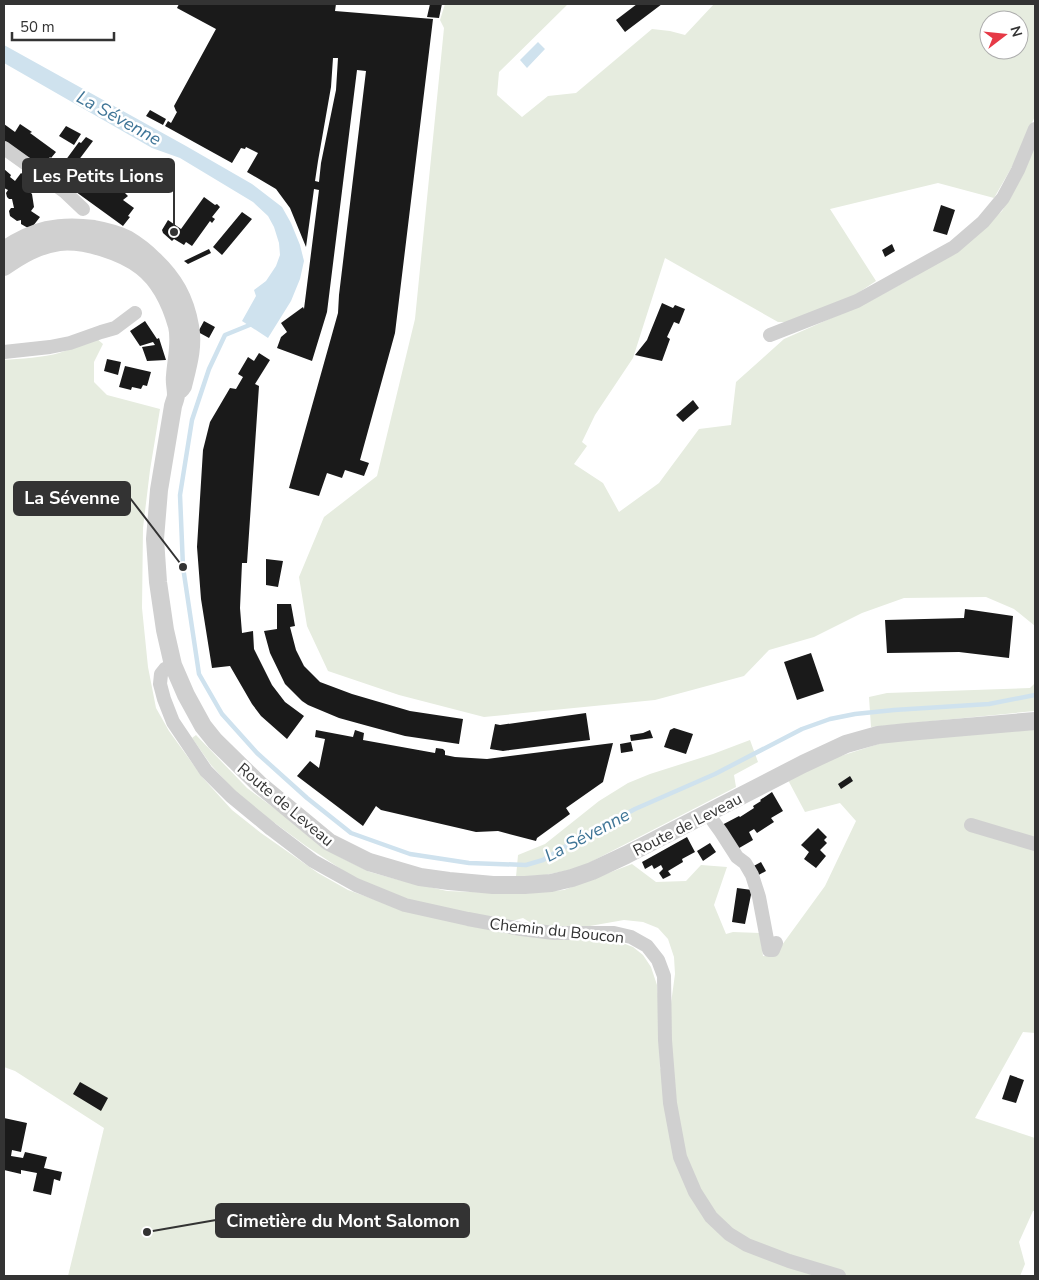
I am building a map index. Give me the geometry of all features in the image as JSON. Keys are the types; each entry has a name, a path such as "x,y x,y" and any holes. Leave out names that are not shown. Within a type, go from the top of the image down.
{"street":[{"path":"770,335 858,301 954,247 983,222 1002,198 1018,170 1035,129"},
{"path":"4,148 64,190 83,209"},
{"path":"4,250 32,234 63,227 103,231 125,238 137,246 165,271 177,287 190,326 192,337 191,355 183,386 174,400"},
{"path":"4,267 20,256 41,246 74,241 99,246 127,258 142,267 154,279 164,295 177,328 178,342 174,400"},
{"path":"4,352 70,343 115,328 135,313"},
{"name":"Route de Leveau","path":"174,400 159,490 155,539 158,582 165,630 173,665 186,695 203,726 215,741 254,780 329,842 369,862 420,876 450,881 493,885 551,883 592,871 626,856 831,751 861,740 878,735 1035,721"},
{"name":"Chemin du Boucon","path":"173,665 165,669 161,674 160,684 164,700 173,722 206,771 238,802 313,861 356,885 405,905 468,920 521,929 554,933 614,932 631,937 647,946 658,960 664,976 665,1040 670,1104 680,1157 695,1192 711,1217 728,1234 747,1245 789,1261 839,1276"},
{"path":"708,814 737,857 746,864 752,875 759,896 769,950 773,950 776,943"},
{"path":"971,825 1035,844"}],"shaded area":[{"path":"445,4 568,4 499,72 497,95 522,117 548,96 576,93 652,29 685,35 714,4 1035,4 1035,116 1017,158 994,198 938,183 830,209 876,281 852,297 786,322 778,322 665,258 633,358 595,415 582,442 587,446 574,464 603,483 619,512 659,483 699,429 731,425 736,382 784,339 870,301 914,277 961,247 1002,211 1035,145 1035,626 1014,609 986,597 904,598 862,613 814,637 769,650 744,676 655,700 484,717 399,695 328,671 307,626 299,577 324,517 377,476 415,319 444,28 440,20"},
{"path":"96,338 103,344 94,362 94,382 107,395 160,409 143,528 142,608 148,667 156,708 169,731 203,778 232,810 261,833 318,873 348,890 401,909 587,939 620,942 633,947 643,955 651,967 657,985 660,1069 671,1064 669,1018 675,974 674,957 668,939 658,928 643,922 624,920 584,927 536,926 523,918 512,921 418,904 359,881 306,846 242,799 211,765 192,738 196,735 247,788 340,857 370,872 399,880 447,891 521,894 564,890 632,864 656,882 686,881 701,865 727,867 714,905 726,934 733,932 760,933 763,956 774,956 825,886 856,821 840,803 805,812 788,780 825,761 891,740 1035,728 1035,1033 1023,1032 975,1118 1035,1138 1035,1211 1033,1211 1019,1242 1025,1264 1020,1276 68,1276 104,1128 15,1071 4,1067 4,360 53,354 69,350"},
{"path":"1035,683 1035,711 871,727 869,697 887,693 1030,688"},
{"path":"750,740 758,762 734,775 736,787 579,868 545,875 516,877 518,855 545,844 599,801 628,783"}],"water":[{"path":"538,42 545,49 527,68 520,60"},
{"path":"4,45 252,184 282,207 300,245 304,261 300,279 291,301 268,338 242,321 256,296 254,290 266,281 276,266 280,255 279,243 268,216 253,202 180,158 152,148 4,63"}],"building":[{"path":"179,4 336,4 335,11 433,19 395,333 360,460 369,463 364,476 345,470 342,478 327,473 319,496 289,488 338,313 366,71 357,70 327,312 312,361 277,348 281,337 287,332 281,323 303,307 304,309 319,190 314,189 306,247 290,208 276,189 247,172 258,153 246,147 245,149 241,148 232,163 165,126 168,121 171,123 177,112 174,106 216,29 177,8","holes":["333,58 338,58 336,90 319,182 315,181 331,87"]},
{"path":"430,4 442,4 439,18 427,17"},
{"path":"637,4 662,4 625,32 616,20"},
{"path":"150,110 166,119 163,125 146,116"},
{"path":"4,124 15,132 20,124 56,152 42,168 4,141"},
{"path":"66,126 81,134 74,145 59,136"},
{"path":"86,137 93,141 78,161 108,183 106,187 112,191 116,186 125,193 128,196 123,200 134,208 123,226 54,176 79,142 81,143"},
{"path":"4,169 15,181 21,173 34,182 28,190 32,194 34,207 31,211 40,217 33,226 28,228 21,224 21,220 17,221 10,216 9,211 11,208 14,208 12,199 7,197 6,193 8,190 4,188"},
{"path":"204,197 220,207 212,217 215,219 212,223 210,221 192,246 186,242 184,245 174,239 172,241 163,233 162,230 168,220 181,229"},
{"path":"941,205 955,210 947,235 933,231"},
{"path":"242,212 252,219 222,255 213,247"},
{"path":"892,244 895,251 885,257 882,250"},
{"path":"209,249 211,253 188,264 184,261"},
{"path":"662,303 673,308 675,305 685,309 679,324 674,322 667,337 670,339 662,361 635,355 647,340"},
{"path":"145,321 157,339 159,338 166,360 147,361 142,347 155,345 153,342 140,346 130,331"},
{"path":"204,321 215,327 209,338 198,332"},
{"path":"259,353 270,360 255,384 259,386 247,563 242,563 240,608 242,633 253,631 254,649 272,685 285,702 304,716 287,739 261,716 230,666 212,668 201,599 197,547 203,450 210,422 230,388 236,389 243,377 238,374 248,357 254,361"},
{"path":"107,359 121,362 118,375 104,371"},
{"path":"125,366 151,372 147,386 143,385 141,389 132,387 131,390 119,387"},
{"path":"693,400 699,408 683,422 676,415"},
{"path":"266,559 283,561 278,587 266,585"},
{"path":"277,604 291,604 295,626 290,627 296,650 304,666 320,682 352,694 410,711 463,719 459,744 405,736 368,726 339,718 302,701 285,684 270,653 264,631 277,629"},
{"path":"965,609 1013,616 1009,658 959,652 887,653 885,620 964,618"},
{"path":"811,653 824,691 797,700 784,662"},
{"path":"586,713 590,740 503,751 490,749 495,724 500,725"},
{"path":"674,728 693,734 686,754 664,747 670,730"},
{"path":"316,730 353,737 355,730 364,733 363,740 435,753 436,748 443,749 445,755 487,759 613,743 603,782 566,808 570,814 537,838 536,841 498,831 476,832 381,810 376,806 363,826 297,776 310,761 319,768 325,739 315,737"},
{"path":"650,730 653,738 631,741 630,735"},
{"path":"631,742 633,751 621,753 620,744"},
{"path":"850,776 853,781 841,789 838,784"},
{"path":"772,792 783,811 771,818 774,822 757,833 754,829 749,832 753,840 734,851 720,826 754,808 753,806"},
{"path":"818,828 827,837 824,840 827,843 820,850 826,856 816,868 804,859 809,852 801,845"},
{"path":"687,837 695,852 682,859 683,862 668,871 671,875 663,879 659,873 663,869 661,865 654,869 652,865 645,869 642,862"},
{"path":"710,843 716,852 703,861 697,851"},
{"path":"761,862 766,871 755,877 750,868"},
{"path":"737,888 752,890 745,924 732,922"},
{"path":"1010,1075 1024,1080 1016,1103 1002,1099"},
{"path":"80,1082 108,1098 101,1111 73,1094"},
{"path":"4,1118 27,1123 21,1152 12,1150 11,1156 23,1158 25,1152 47,1157 44,1168 62,1172 60,1181 54,1179 51,1195 33,1191 37,1173 21,1170 21,1174 4,1170"}],"waterway":[{"name":"La Sévenne","path":"252,324 225,335 209,369 192,420 180,495 183,567 199,674 222,714 257,753 307,798 351,833 410,854 469,863 526,865 543,860 635,809 715,774 802,729 830,719 894,710 989,704 1035,695"}],"place":[{"name":"Les Petits Lions","path":"174,232"},
{"name":"La Sévenne","path":"183,567"},
{"name":"Cimetière du Mont Salomon","path":"147,1232"}]}
